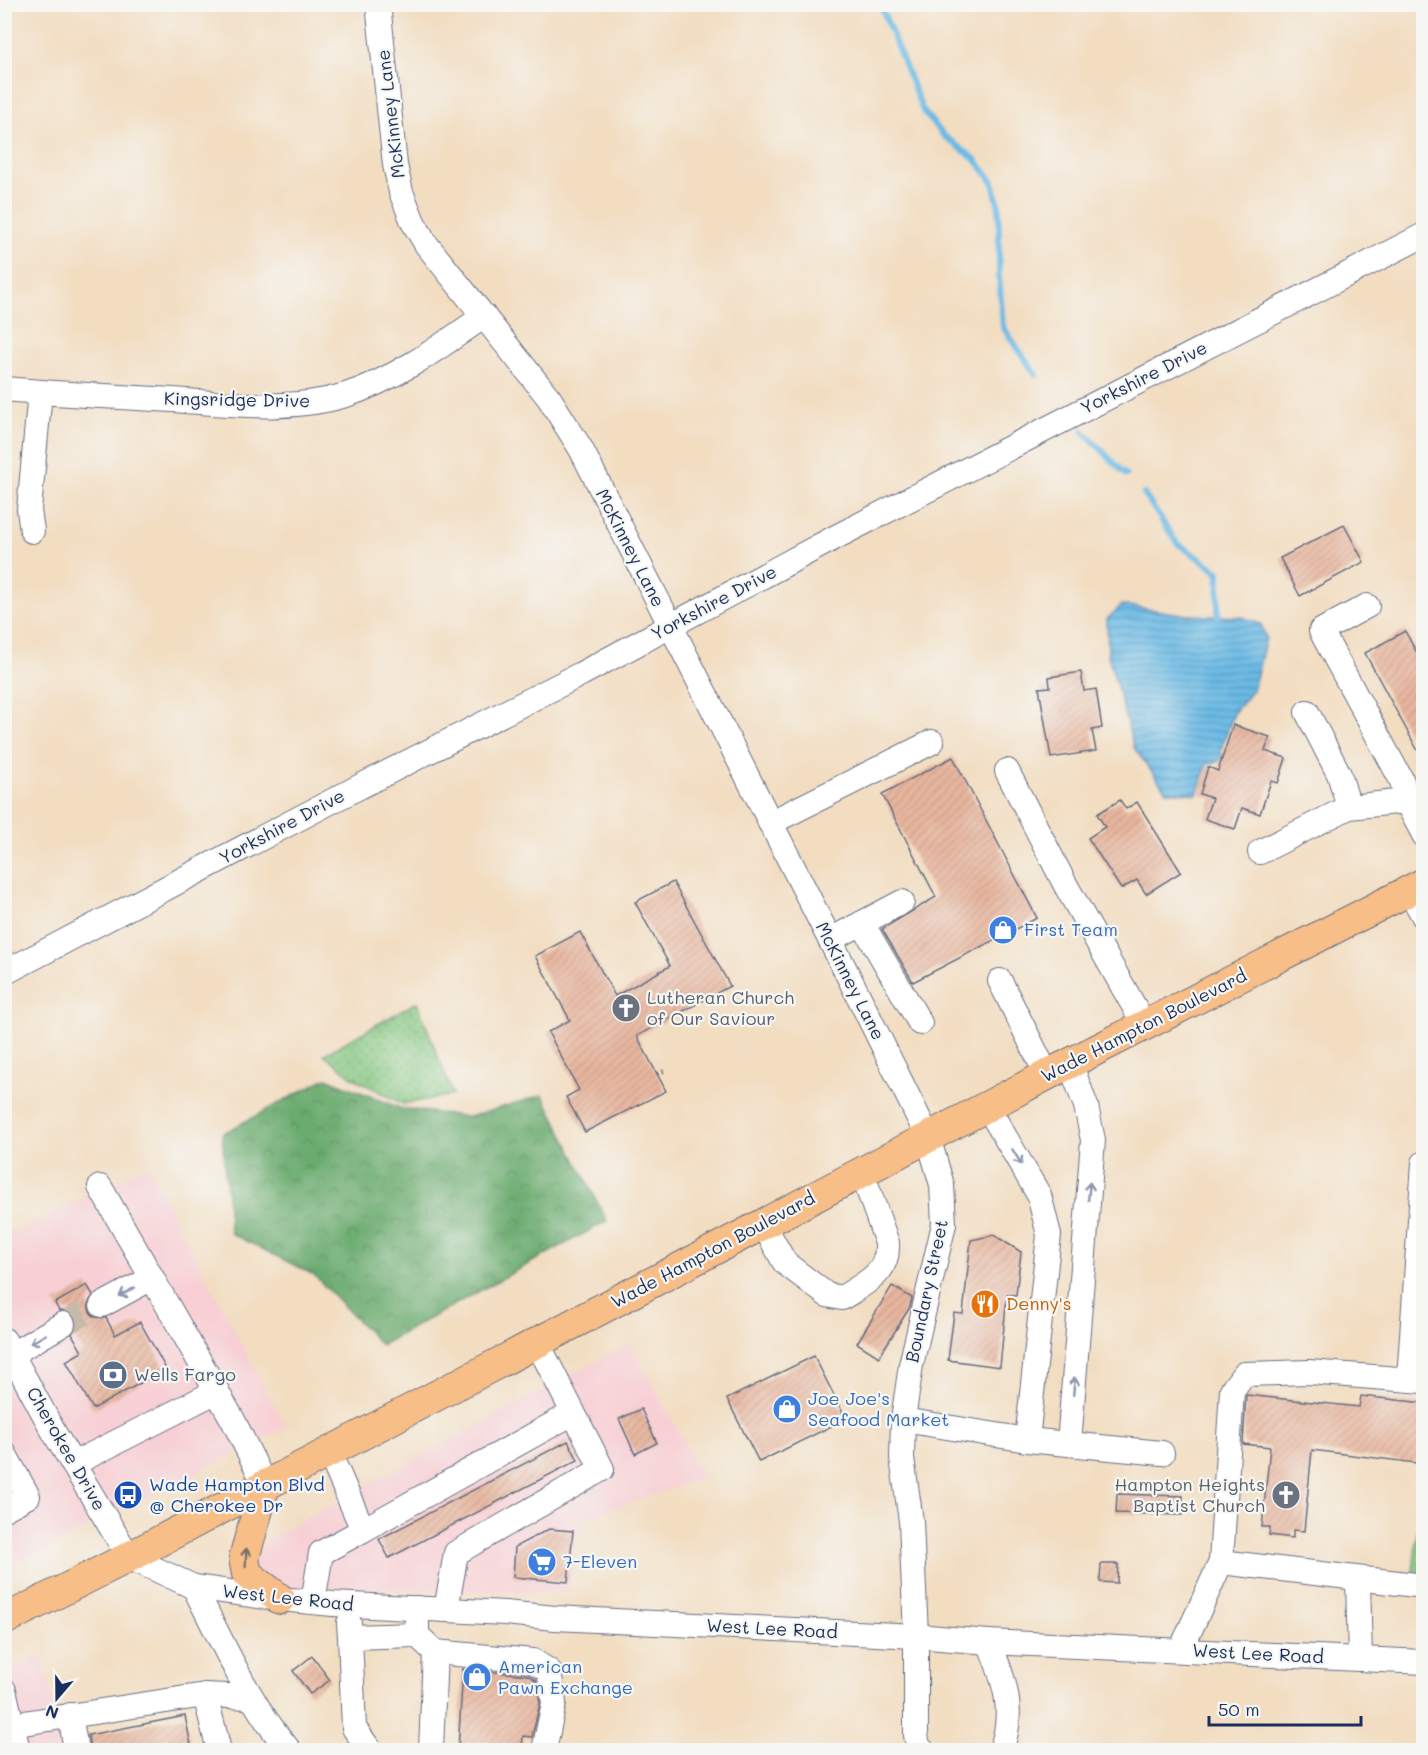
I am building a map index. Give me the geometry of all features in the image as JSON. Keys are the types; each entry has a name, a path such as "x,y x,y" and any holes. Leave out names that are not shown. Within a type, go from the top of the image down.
{"main road":[{"name":"Wade Hampton Boulevard","path":"4,1620 129,1557 862,1172 932,1149 987,1106 1416,887"},
{"path":"265,1485 244,1558 248,1574 280,1599"}],"street":[{"name":"McKinney Lane","path":"378,4 395,165 401,192 413,222 426,244 549,398 580,449 830,940 932,1149"},
{"name":"Yorkshire Drive","path":"4,973 669,627 855,527 1424,235"},
{"name":"Kingsridge Drive","path":"4,389 237,404 286,405 318,402 348,394 394,374 484,316"},
{"path":"32,531 29,510 40,392"},
{"path":"1367,606 1321,631 1402,781 1407,801 1424,835"},
{"path":"1307,712 1338,774 1349,807"},
{"path":"770,823 932,742"},
{"path":"1008,771 1065,884 1145,1026"},
{"path":"1260,852 1349,807 1407,801"},
{"path":"1416,887 1424,918"},
{"path":"830,940 902,902"},
{"path":"862,923 920,1023"},
{"path":"1000,981 1058,1069 1086,1106 1094,1140 1070,1444"},
{"path":"987,1106 1039,1195 1049,1235 1027,1440"},
{"name":"Boundary Street","path":"922,1750 918,1746 916,1735 916,1636 911,1521 902,1458 903,1420 911,1365 944,1224 942,1185 932,1149"},
{"path":"1180,1650 1221,1562 1232,1390 1244,1374 1309,1372 1416,1380 1424,1163"},
{"path":"763,1224 785,1263 827,1295 842,1298 878,1275 888,1255 887,1243 862,1172"},
{"path":"100,1187 217,1391 265,1485"},
{"path":"102,1305 152,1278"},
{"path":"8,1347 63,1324"},
{"path":"446,1610 456,1553 602,1469 537,1342"},
{"name":"Cherokee Drive","path":"8,1347 73,1464 129,1557"},
{"path":"73,1464 217,1391"},
{"path":"313,1602 321,1553 573,1413"},
{"path":"903,1420 1027,1440 1162,1454"},
{"path":"329,1452 363,1530"},
{"path":"4,1453 28,1496 4,1509"},
{"name":"West Lee Road","path":"129,1557 194,1587 280,1599 347,1605 989,1642 1424,1662"},
{"path":"1221,1562 1424,1586"},
{"path":"1358,1579 1360,1659"},
{"path":"194,1587 250,1698 274,1734 289,1750"},
{"path":"347,1605 354,1728 370,1750"},
{"path":"417,1608 417,1635"},
{"path":"350,1637 417,1635 435,1652 532,1661 549,1671 554,1703 544,1750"},
{"path":"989,1642 1006,1689 1009,1707 1006,1736 1001,1750"},
{"path":"431,1750 435,1652"},
{"path":"4,1690 9,1725 18,1750"},
{"path":"9,1725 205,1695 250,1698"},
{"path":"205,1695 219,1750"},
{"path":"70,1715 76,1750"}],"path":[{"path":"657,1074 664,1071"}],"shaded area":[{"path":"147,1165 286,1427 5,1570 5,1237"},
{"path":"630,1343 703,1478 580,1520 569,1593 222,1586 277,1534"},
{"path":"42,1654 64,1750 5,1750 5,1673"}],"green space":[{"path":"417,1002 453,1095 403,1104 352,1077 324,1054"},
{"path":"326,1078 400,1108 469,1117 543,1095 607,1221 381,1345 314,1275 230,1233 222,1134"},
{"path":"1422,1491 1424,1492 1423,1573 1413,1572"}],"water":[{"path":"1122,605 1187,615 1242,617 1261,624 1266,638 1253,690 1235,711 1221,749 1222,760 1207,764 1197,794 1166,791 1134,748 1108,655 1107,619"}],"building":[{"path":"1344,525 1364,562 1300,596 1280,558"},
{"path":"1405,631 1424,666 1424,762 1365,653"},
{"path":"1081,672 1084,691 1096,689 1102,728 1092,730 1096,751 1051,758 1039,688 1050,687 1049,677"},
{"path":"1233,725 1270,737 1265,751 1286,758 1278,783 1271,781 1260,814 1242,808 1235,829 1205,819 1212,798 1200,794 1208,767 1218,771"},
{"path":"953,757 1037,918 913,982 882,929 936,897 882,794"},
{"path":"1120,800 1126,809 1137,802 1181,872 1146,894 1137,880 1121,889 1088,838 1105,827 1097,814"},
{"name":"Lutheran Church of Our Saviour","path":"673,882 730,986 637,1036 666,1091 585,1132 566,1097 579,1090 548,1032 570,1020 535,956 580,932 615,996 670,966 635,902"},
{"name":"Denny's","path":"994,1235 1021,1252 1016,1295 1007,1295 1000,1367 948,1360 954,1313 963,1314 971,1240"},
{"path":"87,1285 93,1295 88,1304 90,1312 95,1317 106,1318 115,1335 140,1322 166,1369 93,1409 66,1361 82,1352 72,1334 77,1324 76,1317 69,1311 59,1311 55,1303"},
{"path":"892,1286 912,1298 910,1307 879,1357 857,1343"},
{"name":"Joe Joe's Seafood Market","path":"814,1356 846,1419 759,1462 727,1399"},
{"name":"Hampton Heights Baptist Church","path":"1246,1395 1359,1407 1361,1396 1424,1403 1424,1464 1312,1450 1304,1531 1293,1530 1293,1538 1269,1535 1270,1527 1262,1527 1270,1447 1243,1444"},
{"path":"641,1409 657,1443 635,1454 619,1419"},
{"path":"568,1441 578,1460 389,1558 379,1539"},
{"path":"1117,1494 1183,1496 1182,1515 1116,1513"},
{"name":"7-Eleven","path":"549,1529 573,1531 568,1582 513,1577 515,1547"},
{"path":"1101,1564 1118,1564 1117,1583 1100,1582"},
{"path":"312,1656 330,1680 310,1694 293,1671"},
{"path":"463,1669 528,1675 536,1680 540,1703 532,1737 523,1736 522,1750 458,1750"},
{"path":"185,1716 192,1750 90,1750 88,1735"}],"waterway":[{"path":"880,4 923,111 944,136 975,159 993,182 999,207 999,276 1003,327 1036,375"},
{"path":"1083,431 1126,475"},
{"path":"1144,494 1177,543 1219,572 1218,616"}],"tunnel":[{"path":"63,1324 102,1305"}],"place":[{"name":"First Team","path":"1003,930"},
{"name":"Lutheran Church of Our Saviour","path":"626,1008"},
{"name":"Denny's","path":"985,1304"},
{"name":"Wells Fargo","path":"113,1375"},
{"name":"Joe Joe's Seafood Market","path":"787,1409"},
{"name":"Wade Hampton Blvd @ Cherokee Dr","path":"128,1495"},
{"name":"Hampton Heights Baptist Church","path":"1286,1495"},
{"name":"7-Eleven","path":"542,1562"},
{"name":"American Pawn Exchange","path":"477,1677"}]}
